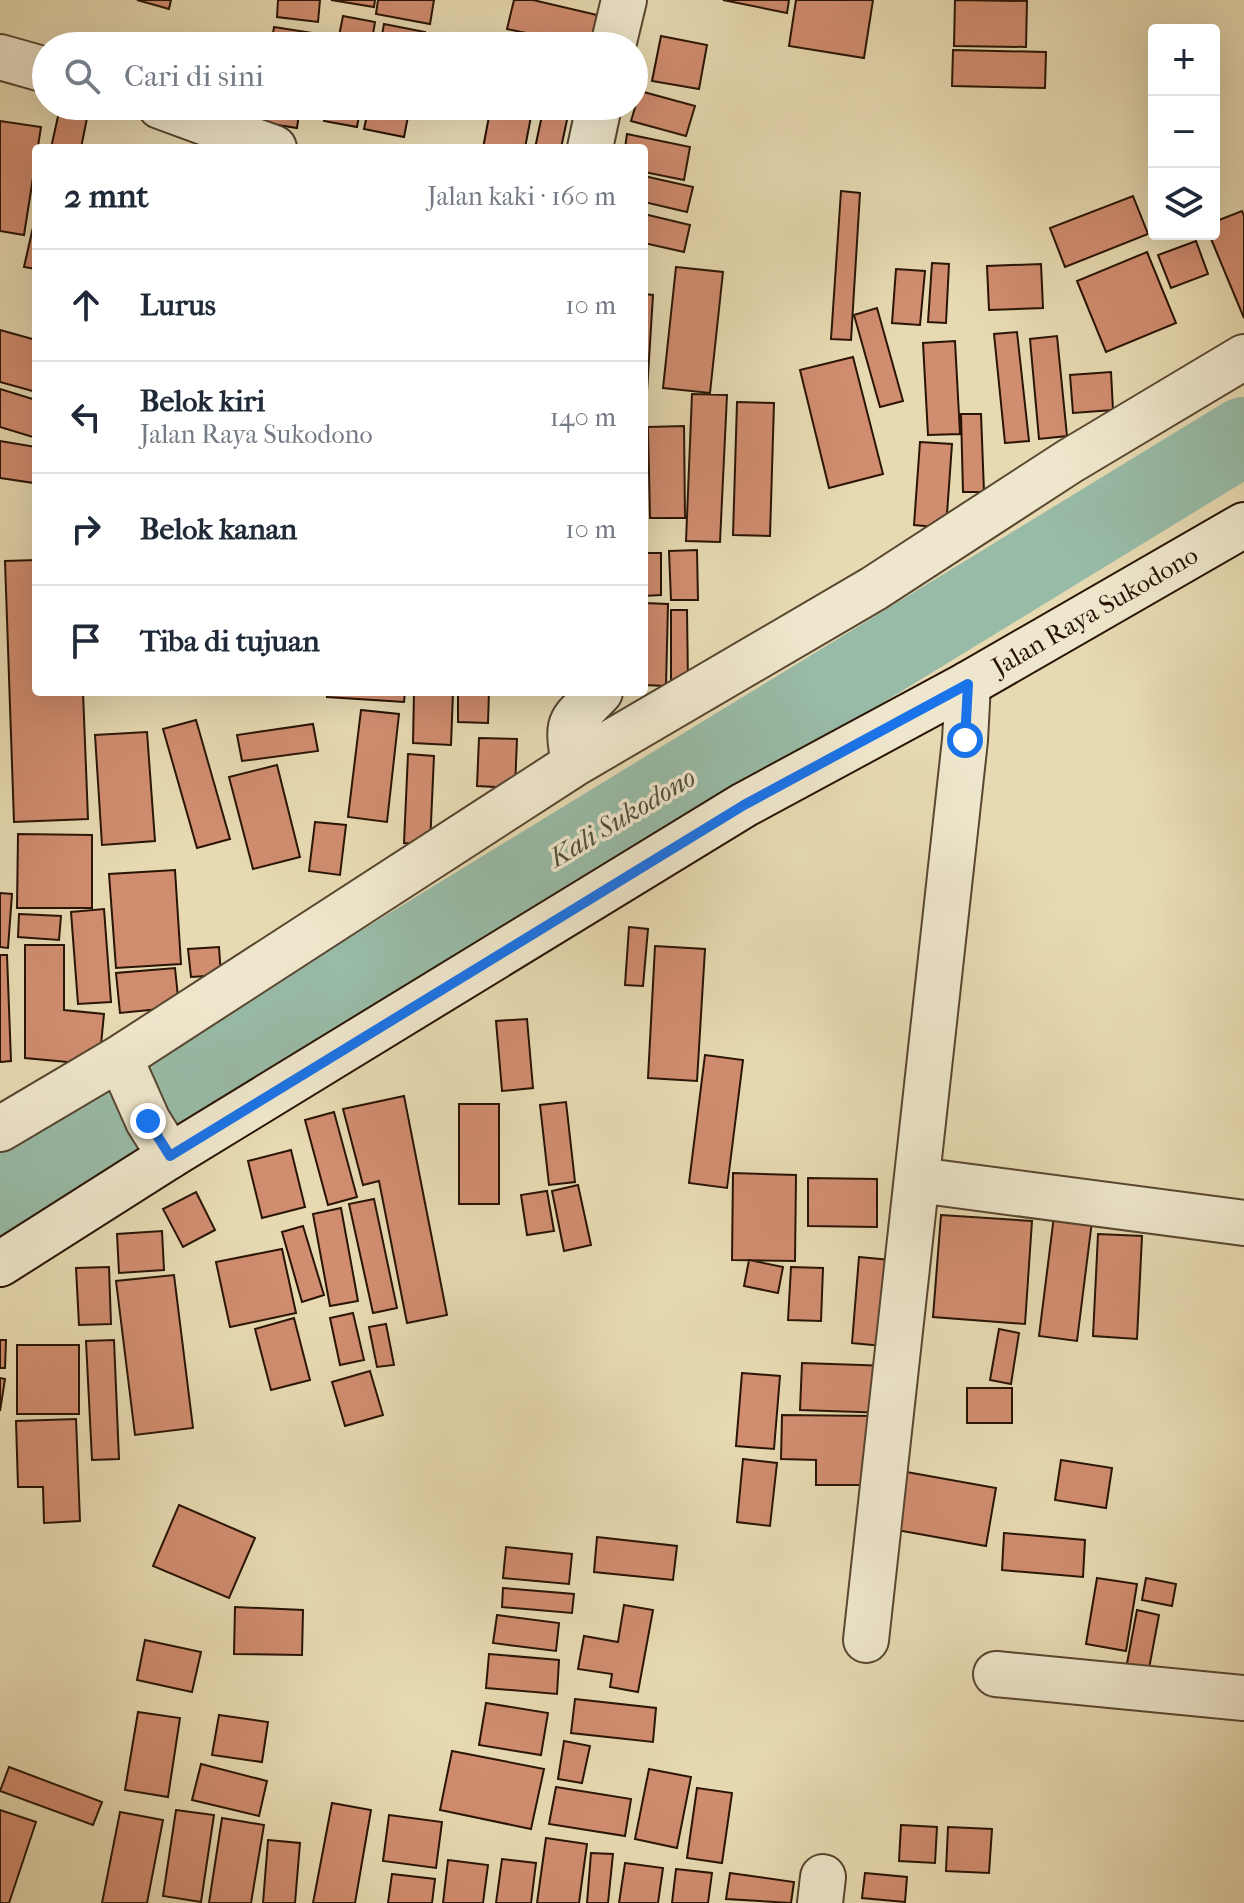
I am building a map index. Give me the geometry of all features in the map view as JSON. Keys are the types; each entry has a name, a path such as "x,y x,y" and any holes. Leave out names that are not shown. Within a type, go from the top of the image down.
{"street":[{"path":"616,32 624,0"},
{"path":"0,57 32,66"},
{"path":"198,120 263,144"},
{"path":"591,144 596,120"},
{"path":"0,1129 125,1070 574,764 873,589 1070,461 1241,366"},
{"name":"Jalan Raya Sukodono","path":"0,1264 159,1138 744,805 968,684 1244,525"},
{"path":"866,1640 965,740 968,684"},
{"path":"574,764 568,728 572,718 596,696"},
{"path":"125,1070 159,1138"},
{"path":"918,1180 1244,1223"},
{"path":"996,1674 1244,1698"}],"building":[{"path":"137,0 171,0 169,9"},
{"path":"278,0 320,0 318,22 277,17"},
{"path":"331,0 375,0 374,7"},
{"path":"378,0 434,0 430,24 376,14"},
{"path":"514,0 533,0 597,15 593,32 522,32 507,29"},
{"path":"723,0 789,0 787,13"},
{"path":"796,0 873,0 864,58 789,46"},
{"path":"955,0 1027,1 1026,47 954,46"},
{"path":"343,16 375,22 373,32 340,32"},
{"path":"384,24 425,32 383,32"},
{"path":"274,27 306,32 273,32"},
{"path":"661,36 707,45 699,89 652,81"},
{"path":"953,50 1046,52 1045,88 952,86"},
{"path":"648,93 695,106 686,136 631,121 648,120"},
{"path":"57,120 87,120 82,144 52,144"},
{"path":"258,120 298,120 297,128"},
{"path":"324,120 358,120 357,127"},
{"path":"366,120 407,120 404,137 364,129"},
{"path":"488,120 530,120 526,144 484,144"},
{"path":"541,120 567,120 562,144 536,144"},
{"path":"0,121 41,127 38,144 32,144 32,184 24,235 0,231"},
{"path":"627,134 690,147 684,180 648,173 648,144 626,144"},
{"path":"648,177 693,187 687,212 648,203"},
{"path":"841,191 860,193 851,340 831,339"},
{"path":"1133,196 1148,234 1065,267 1050,228"},
{"path":"1242,211 1244,216 1244,318 1212,240 1220,240 1220,220"},
{"path":"648,215 690,225 684,252 648,244"},
{"path":"32,232 32,268 24,267"},
{"path":"1196,241 1208,274 1171,288 1158,255"},
{"path":"1147,252 1176,323 1106,352 1077,281"},
{"path":"932,263 949,264 946,323 928,322"},
{"path":"1041,264 1043,308 989,310 987,266"},
{"path":"676,267 723,272 710,393 663,388"},
{"path":"896,269 925,271 920,325 892,323"},
{"path":"648,294 653,295 648,376"},
{"path":"877,308 903,401 880,407 854,315"},
{"path":"0,330 32,339 32,391 0,382"},
{"path":"1017,332 1029,441 1005,443 994,334"},
{"path":"1057,336 1067,436 1039,439 1030,339"},
{"path":"955,341 960,434 928,435 923,343"},
{"path":"853,357 883,474 829,488 800,370"},
{"path":"1111,372 1113,410 1073,413 1070,375"},
{"path":"0,389 32,399 32,437 0,427"},
{"path":"692,394 727,395 720,542 686,541"},
{"path":"737,402 774,403 770,536 733,535"},
{"path":"961,414 981,414 984,492 963,492"},
{"path":"684,426 685,518 650,518 648,427"},
{"path":"0,441 32,446 32,483 0,478"},
{"path":"920,442 952,444 946,528 914,525"},
{"path":"697,550 698,600 671,600 669,551"},
{"path":"648,553 661,553 661,595 648,596"},
{"path":"32,560 32,696 83,696 88,819 14,822 5,561"},
{"path":"648,603 668,604 666,686 648,685"},
{"path":"671,610 687,610 688,684 671,685"},
{"path":"327,696 405,696 404,702"},
{"path":"414,696 453,696 451,745 413,743"},
{"path":"458,696 489,696 488,723 458,722"},
{"path":"361,710 399,714 387,822 348,817"},
{"path":"196,720 230,839 197,848 163,729"},
{"path":"313,724 318,751 242,761 237,735"},
{"path":"147,732 155,841 102,845 95,735"},
{"path":"479,738 517,739 515,788 477,786"},
{"path":"408,754 434,756 430,845 404,843"},
{"path":"277,765 300,857 253,869 229,777"},
{"path":"315,822 346,825 340,875 309,871"},
{"path":"18,834 92,835 92,908 17,908"},
{"path":"175,870 181,964 116,968 109,874"},
{"path":"0,893 12,894 8,948 0,947"},
{"path":"104,909 111,1002 78,1004 71,912"},
{"path":"19,914 61,916 59,940 18,937"},
{"path":"629,927 648,929 643,986 625,985"},
{"path":"25,945 64,945 64,1010 104,1014 99,1065 25,1058"},
{"path":"655,946 705,949 697,1081 648,1078"},
{"path":"219,947 221,975 191,977 188,949"},
{"path":"0,955 7,955 11,1061 0,1062"},
{"path":"175,968 179,1007 120,1013 116,973"},
{"path":"527,1019 533,1088 502,1091 496,1021"},
{"path":"705,1055 743,1060 727,1188 689,1183"},
{"path":"404,1096 447,1315 407,1323 379,1181 363,1185 343,1109"},
{"path":"566,1102 575,1182 549,1185 540,1105"},
{"path":"459,1104 499,1104 499,1204 459,1204"},
{"path":"334,1112 357,1197 328,1205 305,1120"},
{"path":"291,1150 305,1207 262,1218 248,1161"},
{"path":"733,1173 796,1175 795,1261 732,1260"},
{"path":"808,1178 877,1179 877,1227 808,1226"},
{"path":"578,1185 591,1245 564,1251 552,1191"},
{"path":"547,1191 554,1231 527,1235 521,1195"},
{"path":"196,1192 215,1230 183,1247 163,1209"},
{"path":"374,1199 397,1308 373,1313 349,1204"},
{"path":"341,1208 358,1301 330,1306 313,1214"},
{"path":"941,1215 1032,1221 1025,1324 933,1317"},
{"path":"1054,1216 1092,1221 1077,1341 1039,1336"},
{"path":"303,1226 324,1295 302,1302 282,1232"},
{"path":"162,1231 164,1270 119,1273 117,1234"},
{"path":"1098,1234 1142,1236 1137,1339 1093,1336"},
{"path":"282,1249 296,1313 230,1327 216,1262"},
{"path":"859,1257 901,1261 893,1347 852,1343"},
{"path":"749,1260 783,1267 778,1293 744,1286"},
{"path":"109,1267 111,1324 79,1325 76,1268"},
{"path":"791,1267 823,1268 821,1321 788,1320"},
{"path":"174,1275 193,1428 135,1435 116,1281"},
{"path":"353,1313 364,1360 340,1365 330,1318"},
{"path":"294,1318 310,1380 271,1390 255,1329"},
{"path":"386,1324 394,1365 377,1367 369,1327"},
{"path":"999,1329 1019,1333 1011,1384 990,1380"},
{"path":"0,1340 6,1340 5,1368 0,1368"},
{"path":"114,1340 119,1459 92,1460 86,1341"},
{"path":"17,1345 79,1345 79,1414 17,1414"},
{"path":"802,1363 890,1366 888,1413 800,1410"},
{"path":"370,1371 383,1415 345,1426 332,1382"},
{"path":"742,1373 780,1376 774,1449 736,1446"},
{"path":"0,1378 5,1379 0,1411"},
{"path":"967,1388 1012,1388 1012,1423 967,1423"},
{"path":"782,1415 875,1416 879,1485 816,1485 816,1460 781,1459"},
{"path":"76,1419 80,1521 44,1523 43,1487 18,1487 16,1421"},
{"path":"743,1459 777,1463 770,1526 737,1522"},
{"path":"1061,1460 1112,1468 1106,1508 1055,1500"},
{"path":"901,1471 996,1488 986,1546 891,1529"},
{"path":"179,1505 255,1538 229,1598 153,1566"},
{"path":"1004,1533 1085,1540 1083,1577 1002,1570"},
{"path":"597,1537 677,1546 673,1580 594,1572"},
{"path":"506,1547 572,1554 569,1584 503,1578"},
{"path":"1097,1578 1137,1584 1126,1651 1086,1644"},
{"path":"1146,1578 1176,1584 1172,1606 1142,1600"},
{"path":"503,1588 574,1594 572,1613 502,1607"},
{"path":"624,1605 653,1610 638,1692 610,1687 612,1674 578,1669 584,1636 618,1642"},
{"path":"235,1607 303,1610 302,1655 234,1654"},
{"path":"1137,1610 1159,1615 1148,1674 1126,1669"},
{"path":"497,1615 559,1623 556,1651 493,1643"},
{"path":"145,1640 201,1652 192,1692 137,1680"},
{"path":"489,1654 559,1660 557,1694 486,1688"},
{"path":"575,1699 656,1708 653,1742 571,1733"},
{"path":"486,1703 548,1713 541,1755 479,1745"},
{"path":"138,1712 180,1718 168,1797 125,1790"},
{"path":"219,1715 268,1722 262,1762 212,1755"},
{"path":"564,1741 590,1746 582,1783 558,1779"},
{"path":"452,1751 544,1769 531,1829 440,1810"},
{"path":"201,1764 267,1781 259,1816 192,1800"},
{"path":"9,1767 102,1802 93,1825 0,1791"},
{"path":"649,1769 691,1777 677,1848 635,1839"},
{"path":"556,1787 631,1799 625,1836 549,1824"},
{"path":"697,1788 732,1793 722,1863 687,1858"},
{"path":"332,1803 371,1810 355,1903 313,1903"},
{"path":"0,1810 36,1822 9,1903 0,1903"},
{"path":"176,1810 214,1815 201,1902 163,1896"},
{"path":"120,1812 163,1820 147,1903 102,1903"},
{"path":"389,1815 442,1822 436,1868 383,1861"},
{"path":"222,1818 264,1825 251,1903 209,1903"},
{"path":"901,1825 937,1827 935,1863 899,1861"},
{"path":"948,1827 992,1829 989,1873 946,1871"},
{"path":"546,1838 587,1844 579,1903 537,1903"},
{"path":"268,1840 300,1843 295,1903 263,1903"},
{"path":"591,1853 613,1854 608,1903 587,1903"},
{"path":"502,1859 536,1863 531,1903 496,1903"},
{"path":"448,1860 488,1865 483,1903 443,1903"},
{"path":"625,1863 663,1868 658,1903 619,1903"},
{"path":"676,1869 712,1873 708,1903 672,1903"},
{"path":"730,1873 794,1882 791,1903 726,1899"},
{"path":"865,1873 907,1877 905,1902 862,1898"},
{"path":"392,1874 435,1879 432,1903 388,1903"}],"waterway":[{"name":"Kali Sukodono","path":"0,1197 1244,436"}],"route":[{"path":"148,1121 170,1156 744,805 968,684 965,740"}]}
